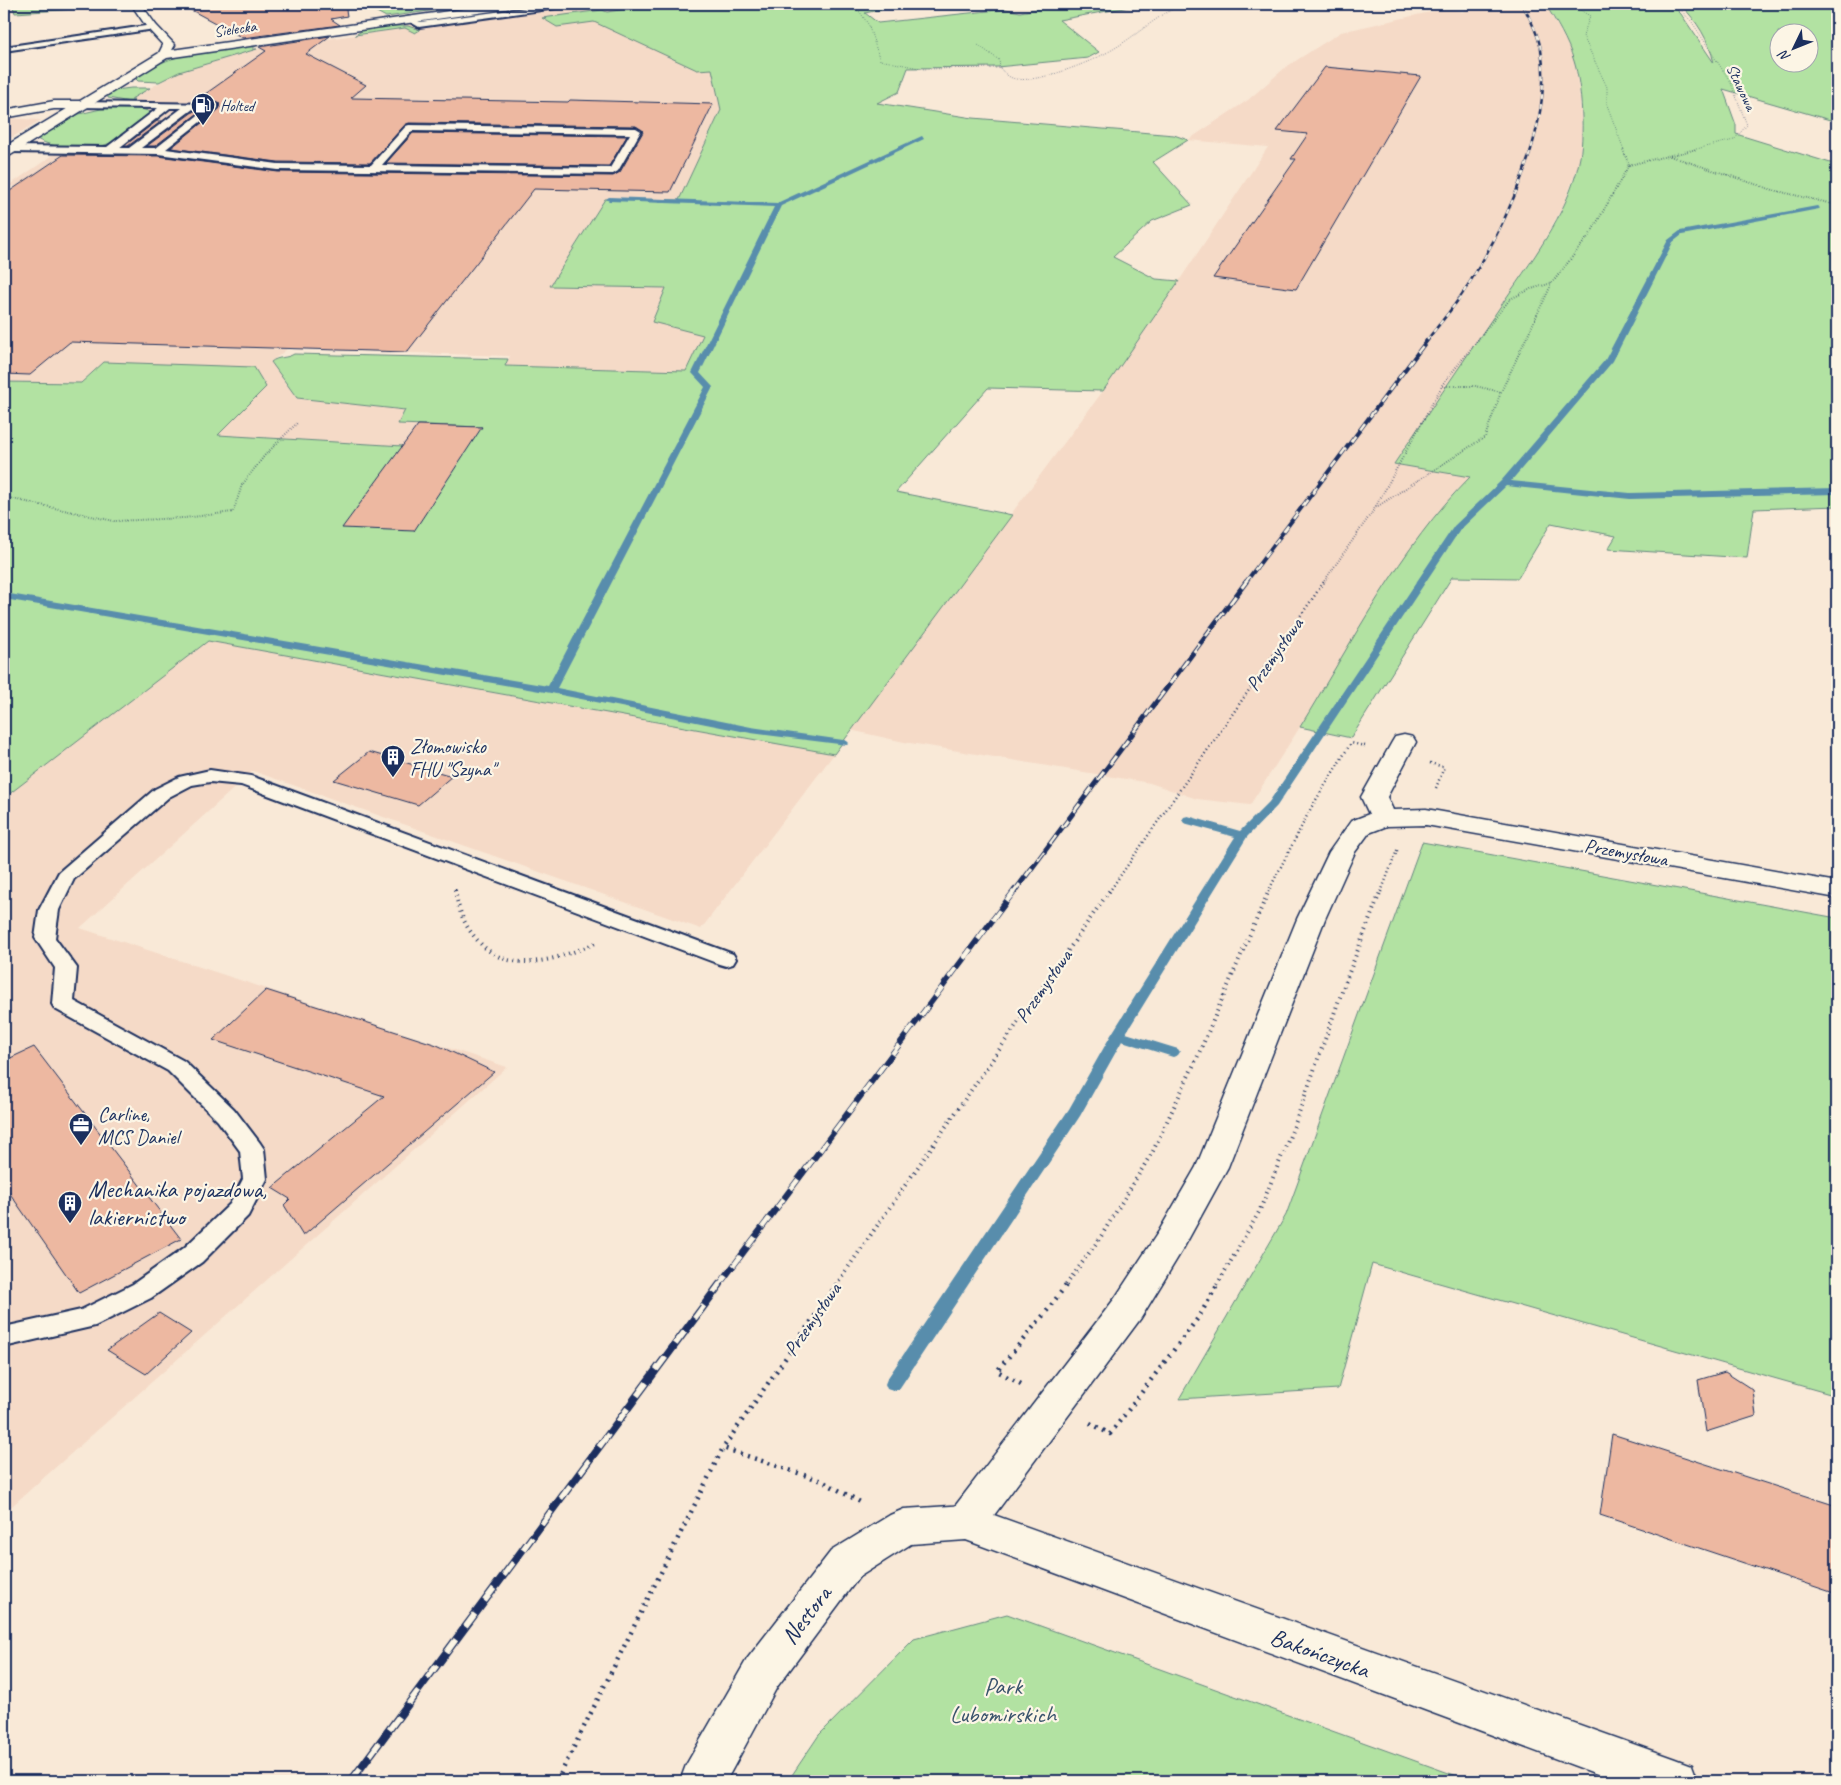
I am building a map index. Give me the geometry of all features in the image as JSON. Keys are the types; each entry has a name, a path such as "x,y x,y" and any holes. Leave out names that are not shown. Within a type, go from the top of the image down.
{"street":[{"path":"7,151 79,105 164,55 169,45 152,27 136,4"},
{"name":"Sielecka","path":"164,55 519,4"},
{"path":"4,114 54,105 79,105"},
{"path":"1392,831 1374,797 1400,748"},
{"name":"Przemysłowa","path":"966,1522 1128,1308 1171,1240 1212,1167 1311,919 1342,852 1360,827 1392,831 1434,818 1837,890"},
{"name":"Nestora","path":"702,1781 762,1673 845,1564 904,1527 966,1522"},
{"name":"Bakończycka","path":"966,1522 1675,1781"}],"lane":[{"path":"409,19 419,25 570,4"},
{"path":"57,32 152,27"},
{"path":"4,49 152,27"},
{"path":"79,105 215,106 158,151"},
{"path":"108,151 167,106"},
{"path":"131,151 191,106"},
{"path":"7,151 158,151 278,167 373,169 613,171 636,131 409,128 373,169"},
{"path":"4,1337 86,1319 142,1291 193,1255 239,1210 255,1179 252,1149 226,1115 176,1066 63,1004 66,968 45,938 49,910 66,876 162,793 186,782 210,776 244,780 726,959"}],"path":[{"path":"846,4 860,12 868,24 880,60 899,67 921,70 1000,68"},
{"path":"978,45 999,60 1000,68 1007,76 1018,79 1041,76 1083,63 1107,53 1170,9 1183,4"},
{"path":"1570,4 1590,16 1583,36 1607,87 1607,105 1629,165"},
{"name":"Stawowa","path":"1629,165 1734,140 1747,125 1731,83 1692,22 1675,4"},
{"path":"1669,156 1754,186 1837,206"},
{"name":"Przemysłowa","path":"557,1781 723,1448 1375,508 1486,436 1501,392 1552,282 1591,233 1629,165"},
{"path":"1375,508 1442,386 1510,299 1552,282"},
{"path":"1442,386 1475,386 1501,392"},
{"path":"4,497 114,521 184,518 233,512 242,485 265,455 297,423"},
{"path":"1392,831 1345,983 1296,1121 1259,1212 1198,1318 1110,1434 997,1371 1046,1312 1100,1238 1153,1150 1197,1058 1276,874 1311,808 1351,743 1400,748 1444,767 1436,784 1436,793"},
{"path":"462,860 454,887 462,921 481,946 507,961 533,963 564,957 638,925"},
{"path":"723,1448 822,1480 904,1527"}],"shaded area":[{"path":"549,4 698,4 721,110 679,200 605,199 551,286 667,288 703,335 686,371 505,366 510,356 287,349 271,362 297,398 405,410 398,424 482,427 414,531 402,446 218,435 266,387 104,362 81,383 4,382 4,195 16,186 8,186 133,100 130,99 179,72 257,49 405,28 400,25"},
{"path":"1468,4 1545,4 1567,43 1575,62 1582,134 1579,163 1564,204 1539,249 1394,464 1470,477 1454,493 1400,564 1250,805 1197,799 1150,783 904,742 850,730 1103,391 1268,147 1188,140 1248,100 1286,67 1341,32 1448,8 1463,12"},
{"path":"4,118 40,120 41,120 4,142"},
{"path":"4,604 834,754 701,929 253,771 80,928 507,1067 4,1513"}],"green space":[{"path":"12,4 121,4 121,6 15,13"},
{"path":"362,4 478,4 386,17"},
{"path":"641,4 907,4 865,13 878,23 1006,9 1020,12 1065,4 1145,4 1059,20 1099,52 1088,58 997,67 908,68 899,92 877,103 973,118 1174,135 1188,140 1153,162 1192,205 1152,221 1113,257 1156,279 1179,281 1103,391 988,388 896,492 1012,515 834,754 208,641 4,798 4,382 81,383 104,362 254,367 266,387 218,435 403,446 482,427 398,424 405,410 297,398 271,362 294,354 508,359 505,366 686,371 703,335 652,322 666,288 550,286 605,199 679,200 721,110 712,69 697,70 594,22 557,27 542,18 602,10 607,12 644,6"},
{"path":"1545,4 1671,4 1681,14 1714,63 1702,31 1680,4 1837,4 1837,122 1723,89 1736,125 1736,134 1837,165 1837,506 1754,509 1747,558 1608,549 1616,536 1551,523 1518,578 1452,577 1351,738 1300,727 1399,565 1445,504 1470,477 1394,464 1535,256 1557,219 1574,181 1581,152 1582,111 1577,71 1561,31"},
{"path":"408,26 420,30 415,33 405,28 355,35 367,28"},
{"path":"257,45 252,49 257,49 179,72 159,82 138,81 135,78 148,69 176,57"},
{"path":"150,88 131,99 134,99 130,102 108,98 108,95 116,90"},
{"path":"123,107 138,108 151,112 150,115 129,131 108,144 76,148 45,143 37,139 79,114"},
{"path":"1422,842 1837,918 1837,1396 1372,1264 1338,1389 1179,1399 1286,1215"},
{"name":"Park Lubomirskich","path":"1007,1614 1471,1781 788,1781 819,1735 914,1639"}],"building":[{"path":"180,4 345,4 347,16 331,19 340,25 243,38"},
{"path":"330,36 306,54 366,85 351,98 568,102 570,100 713,104 670,192 534,189 407,352 70,342 30,375 4,374 4,195 63,155 158,156 278,172 613,176 620,172 643,132 636,126 409,123 370,163 278,162 171,148 220,108 218,102 194,102 266,51 259,47"},
{"path":"1325,67 1421,76 1296,289 1213,278 1296,159 1291,159 1308,134 1277,131"},
{"path":"194,111 201,111 155,146 147,146"},
{"path":"157,121 162,121 128,146 124,146"},
{"path":"413,133 627,136 609,166 386,163"},
{"path":"418,425 482,427 414,531 342,528"},
{"name":"Złomowisko FHU \"Szyna\"","path":"369,752 452,776 418,805 334,780"},
{"path":"266,990 437,1045 494,1072 303,1236 284,1205 290,1199 272,1188 384,1096 213,1040"},
{"path":"34,1047 181,1239 79,1293 4,1185 4,1061"},
{"path":"159,1313 191,1333 146,1374 107,1350"},
{"path":"1725,1372 1753,1390 1756,1416 1706,1432 1698,1380"},
{"path":"1612,1434 1837,1506 1837,1594 1600,1515"}],"waterway":[{"path":"778,205 922,138"},
{"path":"609,199 778,205"},
{"path":"551,690 709,387 696,373 778,205"},
{"path":"1504,483 1609,361 1670,241 1680,233 1817,208"},
{"path":"1242,835 1273,804 1457,528 1504,483"},
{"path":"1504,483 1630,496 1837,491"},
{"path":"4,596 551,690"},
{"path":"551,690 751,730 843,743"},
{"path":"1188,820 1242,835"},
{"path":"1118,1035 1242,835"},
{"path":"893,1384 1075,1112 1118,1035"},
{"path":"1118,1035 1173,1052"}],"railway":[{"path":"1427,340 1458,300 1483,261 1511,203 1524,172 1534,140 1543,78 1541,50 1536,32 1522,4"},
{"path":"1245,583 1428,339"},
{"path":"1014,892 1246,582"},
{"path":"719,1285 1015,890"},
{"path":"351,1781 720,1284"}],"place":[{"name":"Holted","path":"203,126"},
{"name":"Złomowisko FHU \"Szyna\"","path":"393,778"},
{"name":"Carline, MCS Daniel","path":"81,1146"},
{"name":"Mechanika pojazdowa, lakiernictwo","path":"70,1224"}]}
